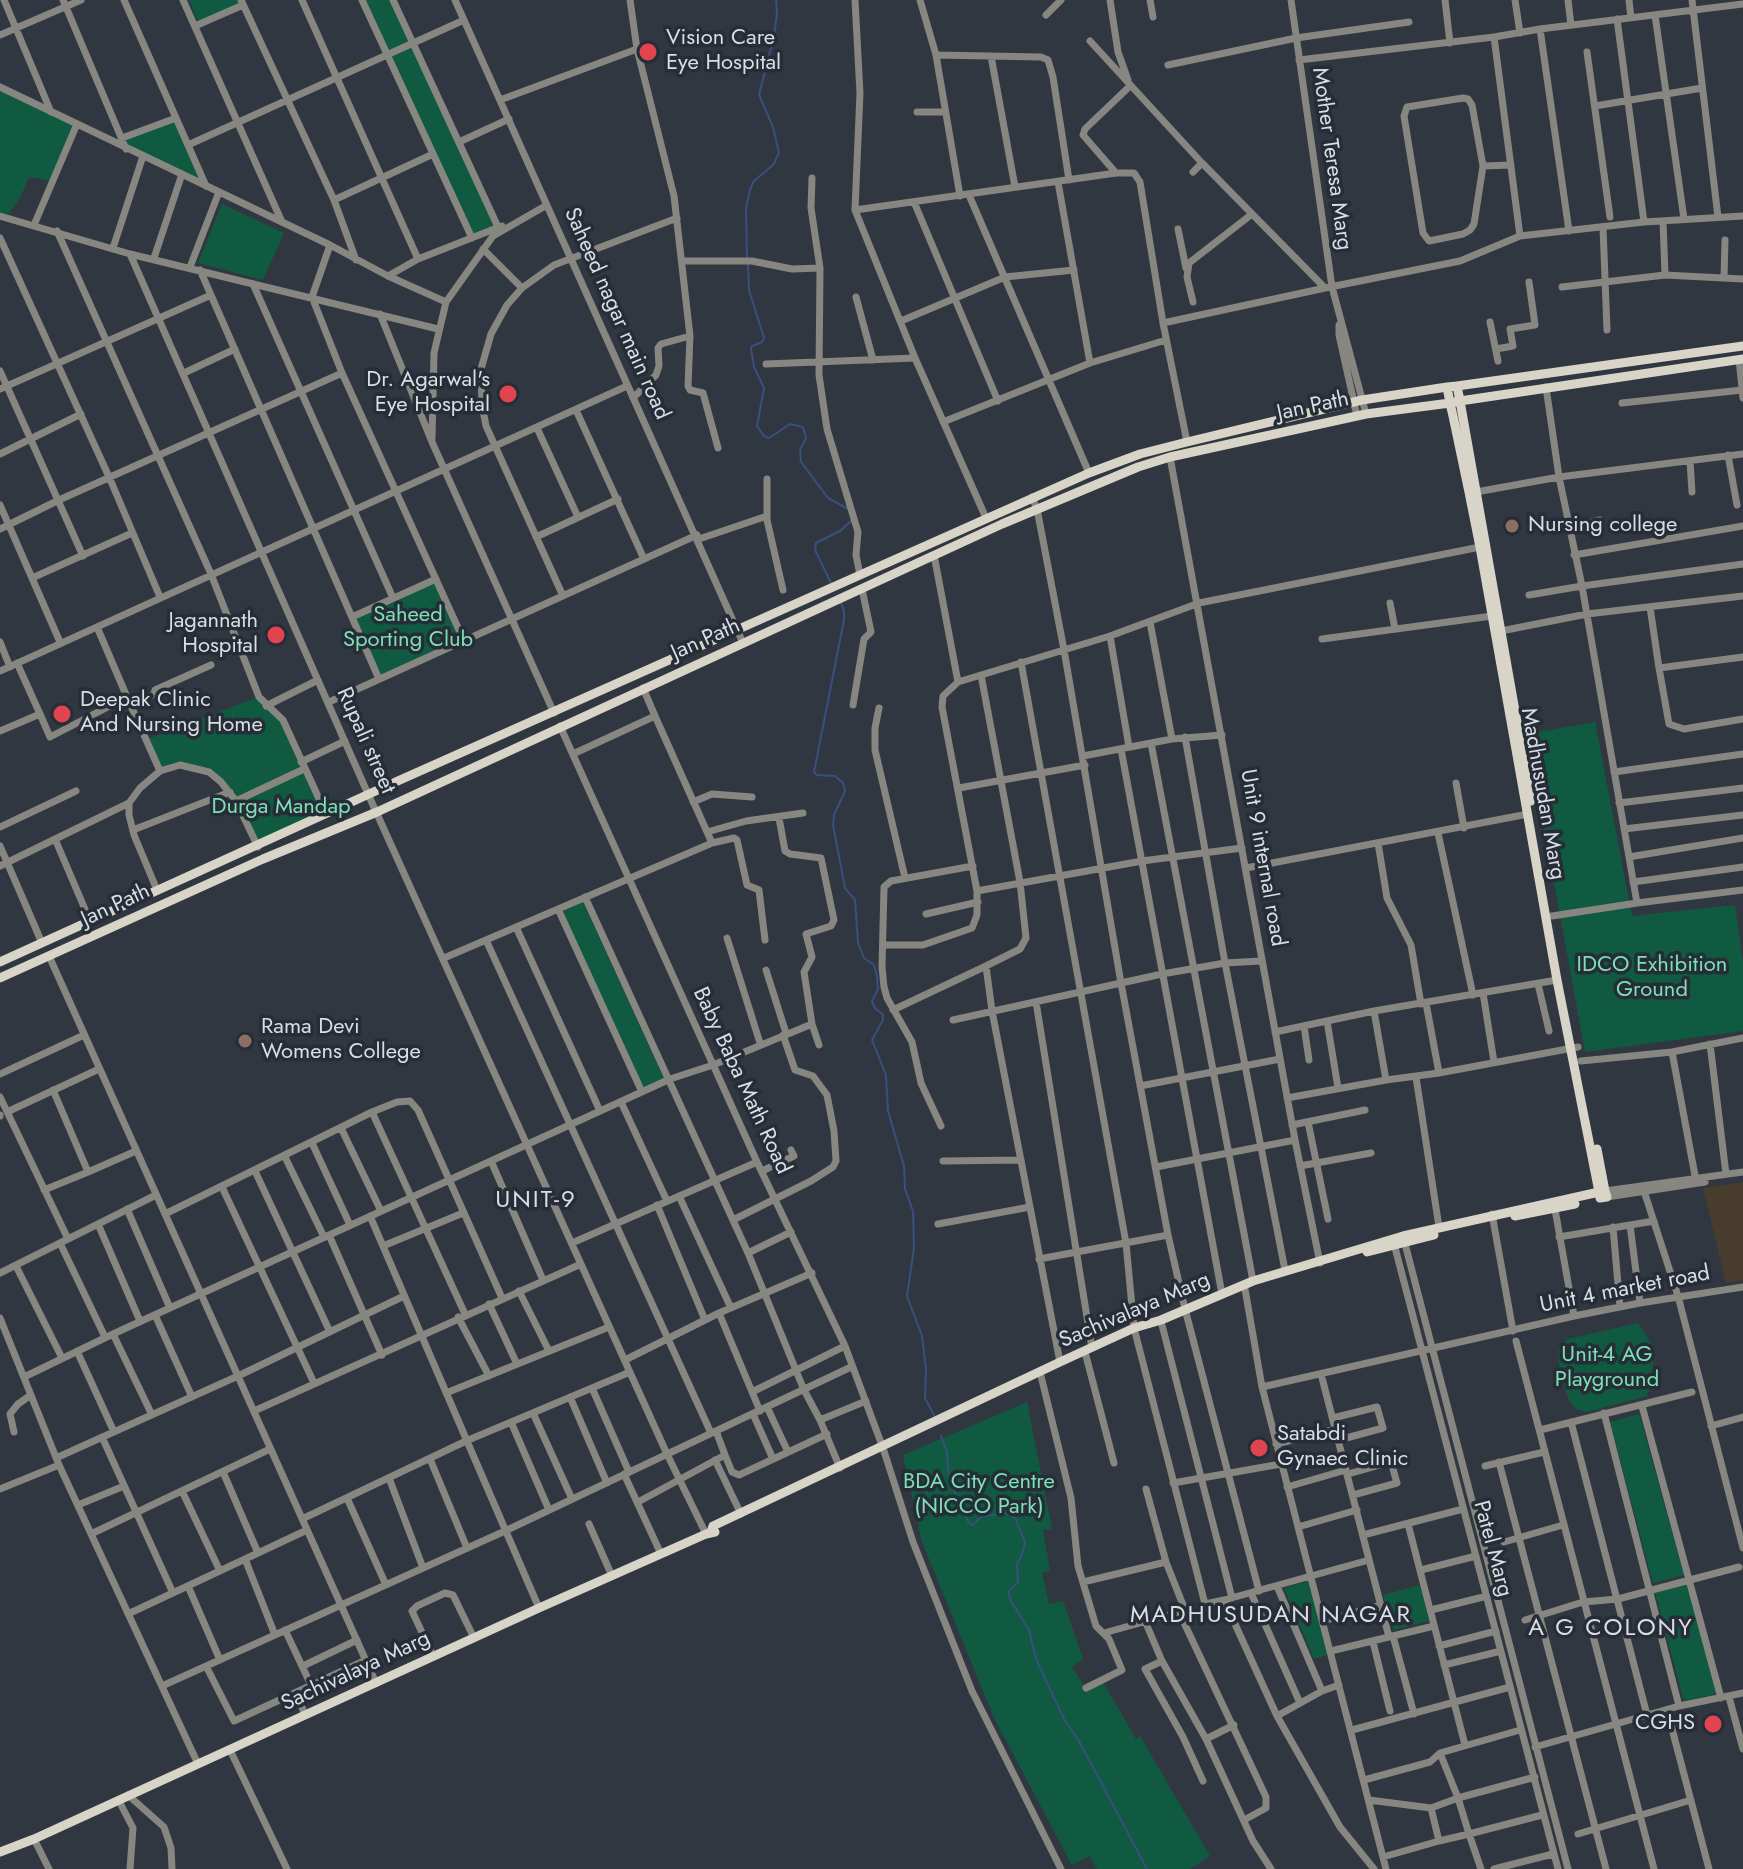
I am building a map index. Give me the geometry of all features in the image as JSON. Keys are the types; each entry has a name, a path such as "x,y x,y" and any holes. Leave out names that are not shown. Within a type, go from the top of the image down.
{"main road":[{"name":"Jan Path","path":"0,962 1032,497 1140,454 1357,401 1743,346"},
{"name":"Jan Path","path":"0,978 263,859 377,812 934,555 1138,467 1170,457 1361,415 1741,359"},
{"path":"1452,386 1455,402"},
{"name":"Madhusudan Marg","path":"1455,402 1476,492 1603,1195"},
{"name":"Madhusudan Marg","path":"1455,402 1557,980 1581,1061 1603,1195"},
{"name":"Sachivalaya Marg","path":"1399,1240 1439,1227 1603,1195"},
{"name":"Sachivalaya Marg","path":"1136,1331 1162,1325 1222,1294 1320,1262 1493,1217"},
{"name":"Sachivalaya Marg","path":"0,1854 539,1608 716,1532 1088,1352 1285,1270 1320,1262"},
{"name":"Sachivalaya Marg","path":"1041,1375 1060,1362 1088,1352"},
{"name":"Sachivalaya Marg","path":"708,1533 713,1526 884,1450"}],"street":[{"path":"4,0 51,112"},
{"path":"0,35 65,3 81,0"},
{"path":"124,0 206,186"},
{"path":"183,0 282,222"},
{"path":"302,0 418,259"},
{"path":"362,0 472,238"},
{"path":"393,0 498,227"},
{"name":"Saheed nagar main road","path":"455,0 743,643"},
{"path":"630,0 637,49 677,218 690,336 688,386 690,390 703,393 718,448"},
{"path":"855,0 860,93 855,210 915,358 986,518"},
{"path":"920,0 936,55 960,196"},
{"path":"1046,15 1061,0"},
{"path":"1110,0 1118,52 1130,86"},
{"path":"1150,0 1153,17"},
{"name":"Mother Teresa Marg","path":"1291,0 1328,288 1340,323 1339,335 1361,415"},
{"path":"1445,0 1450,43"},
{"path":"1515,0 1520,33"},
{"path":"1568,0 1571,25"},
{"path":"1629,0 1631,18"},
{"path":"1692,0 1718,217"},
{"path":"195,26 242,2 334,200 356,260"},
{"path":"65,3 126,149"},
{"path":"1299,60 1743,4"},
{"path":"1655,15 1684,219"},
{"path":"1617,19 1644,222"},
{"path":"188,145 464,20"},
{"path":"1168,65 1296,38 1409,22"},
{"path":"1540,29 1569,231"},
{"path":"1494,37 1520,236"},
{"path":"1090,41 1202,163 1328,288"},
{"path":"500,100 637,49"},
{"path":"1587,52 1610,217"},
{"path":"936,55 1041,57 1051,66 1069,180"},
{"path":"991,56 1015,187"},
{"path":"1116,173 1083,135 1085,129 1130,86"},
{"path":"0,87 446,302"},
{"path":"1595,106 1702,88"},
{"path":"1468,99 1472,105 1483,166 1474,224 1470,230 1429,241 1423,233 1404,116 1407,107 1468,99"},
{"path":"917,112 945,112"},
{"path":"122,138 176,118"},
{"path":"459,142 509,119"},
{"path":"34,225 77,124"},
{"path":"334,200 433,154"},
{"path":"113,248 143,156"},
{"path":"1193,172 1202,163"},
{"path":"1483,166 1511,165"},
{"path":"855,210 1116,173 1130,172 1138,176 1187,442"},
{"path":"154,258 182,174"},
{"path":"812,178 811,208 820,268 818,364 827,429 858,532 856,555 860,575"},
{"path":"1058,182 1090,363"},
{"path":"190,267 219,192"},
{"path":"969,195 1089,473"},
{"path":"914,202 998,401"},
{"path":"388,276 418,259 547,205"},
{"path":"1187,270 1192,260 1252,214"},
{"path":"0,216 130,254 438,329"},
{"path":"1163,323 1460,261 1520,236 1644,222 1743,216"},
{"path":"432,442 431,376 438,329 446,302 493,236 522,217"},
{"path":"563,596 493,447 482,405 481,369 491,334 507,305 522,288 554,265 677,218"},
{"path":"1663,221 1665,275"},
{"path":"1603,227 1607,330"},
{"path":"1178,229 1193,302"},
{"path":"57,231 211,574 259,697 283,720 326,814"},
{"path":"0,238 3,251 59,365 160,597"},
{"path":"1724,278 1725,240"},
{"path":"330,245 312,297 342,373 464,641"},
{"path":"483,249 522,288"},
{"name":"Rupali street","path":"130,254 368,794 667,1454 708,1533"},
{"path":"683,261 752,261 792,269 820,268"},
{"path":"200,270 379,679"},
{"path":"901,321 1005,277 1074,270"},
{"path":"1562,287 1665,275 1743,279"},
{"path":"1496,349 1513,346 1510,329 1535,325 1529,282"},
{"path":"253,284 393,598"},
{"path":"3,387 59,365 211,295"},
{"path":"856,297 873,360"},
{"path":"380,314 432,442 554,713"},
{"path":"1490,322 1498,361"},
{"path":"633,398 656,375 661,344 690,336"},
{"path":"943,422 1090,363 1166,340"},
{"path":"184,373 235,349"},
{"path":"766,364 915,358"},
{"path":"1741,359 1743,398"},
{"path":"0,371 3,387 31,439 83,556"},
{"path":"0,529 342,373"},
{"path":"0,671 627,386"},
{"path":"1546,387 1559,477 1582,586 1637,903"},
{"path":"1622,403 1742,390"},
{"path":"576,410 644,559"},
{"path":"0,454 81,414"},
{"path":"537,428 578,517"},
{"path":"1476,492 1559,477 1743,454"},
{"path":"1728,455 1737,505"},
{"name":"Unit 9 internal road","path":"1170,457 1199,603 1261,961 1320,1262"},
{"path":"1690,461 1692,492"},
{"path":"767,479 767,516 783,590"},
{"path":"1032,497 1037,509 1064,650 1168,1235 1255,1592 1300,1703"},
{"path":"536,537 618,499"},
{"path":"0,505 60,642"},
{"path":"329,702 644,559 698,537 767,516"},
{"path":"1569,528 1600,520"},
{"path":"1574,555 1743,526"},
{"path":"32,578 132,533"},
{"path":"884,945 923,945 972,928 977,920 973,866 941,701 958,682 1110,636 1199,603 1480,547"},
{"path":"934,555 958,682"},
{"path":"1529,595 1743,564"},
{"path":"352,617 436,579"},
{"path":"853,705 864,639 871,632 862,589"},
{"path":"1501,631 1587,614 1743,596"},
{"path":"1390,603 1395,629"},
{"path":"1650,607 1669,724 1684,729 1743,719"},
{"path":"1322,639 1492,616"},
{"path":"1150,622 1172,739"},
{"path":"97,627 160,771"},
{"path":"1110,636 1142,861 1222,1294"},
{"path":"0,642 50,737 127,697"},
{"path":"1659,668 1743,657"},
{"path":"1021,662 1126,1243 1136,1331 1205,1604"},
{"path":"131,706 154,694 155,690 211,665"},
{"path":"893,1010 1020,949 1026,942 1020,882 981,675"},
{"path":"266,706 318,680"},
{"path":"643,688 712,843"},
{"path":"879,708 875,750 905,878"},
{"path":"0,731 40,714"},
{"path":"573,754 655,716"},
{"name":"Baby Baba Math Road","path":"560,726 757,1162 845,1346 884,1450 924,1572 952,1634 972,1691 1061,1869"},
{"path":"959,788 1041,773 1125,748 1185,737 1222,735"},
{"path":"1185,737 1285,1270"},
{"path":"236,801 345,741"},
{"path":"1151,743 1229,1151 1262,1387 1386,1869"},
{"path":"1614,772 1743,754"},
{"path":"4,864 129,803 140,788 160,771 180,765 209,772 230,792 258,847"},
{"path":"1456,783 1464,828"},
{"path":"1619,803 1743,788"},
{"path":"0,827 76,791"},
{"path":"133,830 230,792"},
{"path":"693,802 712,794 752,797"},
{"path":"129,803 133,830 157,890"},
{"path":"707,832 746,821 803,813"},
{"path":"1246,868 1528,814"},
{"path":"1624,829 1743,815"},
{"path":"779,818 785,851 821,858 834,920 831,926 806,934 812,954 804,972 812,1024 819,1045"},
{"path":"1438,833 1473,995"},
{"path":"444,958 712,843 734,838 747,885 759,890 765,940"},
{"path":"1629,857 1743,838"},
{"path":"55,839 90,921"},
{"path":"1378,843 1387,898 1411,945 1439,1073"},
{"path":"0,846 4,864 42,943"},
{"path":"977,891 1142,861 1242,848"},
{"path":"941,1126 921,1083 912,1042 887,998 883,980 884,887 887,883 905,878 973,866"},
{"path":"1633,882 1743,867"},
{"path":"1552,916 1743,890"},
{"path":"585,897 767,1294 804,1390 827,1434 840,1468"},
{"path":"926,914 978,902"},
{"path":"558,909 642,1092"},
{"path":"516,927 600,1111"},
{"path":"727,938 760,1043"},
{"path":"486,940 732,1472 739,1475 827,1434"},
{"path":"49,956 376,1683"},
{"path":"953,1020 1162,974 1225,963 1261,961"},
{"path":"986,966 1060,1362"},
{"path":"733,1220 824,1173 836,1161 827,1095 813,1076 795,1070 766,970"},
{"path":"1275,1032 1374,1011 1557,980"},
{"path":"1538,984 1549,1031"},
{"path":"1483,993 1494,1062"},
{"path":"1036,1002 1078,1252 1088,1352 1114,1463"},
{"path":"1374,1011 1386,1080"},
{"path":"1327,1021 1338,1088"},
{"path":"24,1377 670,1079 713,1065 812,1024"},
{"path":"1304,1026 1309,1060"},
{"path":"0,1074 84,1035"},
{"path":"1581,1061 1672,1052 1743,1038"},
{"path":"1710,1044 1726,1174"},
{"path":"1287,1098 1575,1047"},
{"path":"1672,1052 1696,1180"},
{"path":"1140,1086 1280,1059"},
{"path":"2,1114 99,1069"},
{"path":"1416,1077 1439,1227"},
{"path":"53,1090 88,1172"},
{"path":"0,1097 2,1114 44,1190 64,1241 109,1336 152,1415"},
{"path":"165,1214 372,1112 397,1102 410,1101 418,1110 502,1298"},
{"path":"621,1102 667,1201"},
{"path":"1292,1125 1365,1110"},
{"path":"372,1112 489,1376"},
{"path":"1308,1122 1328,1219"},
{"path":"341,1128 381,1211"},
{"path":"1156,1167 1295,1140"},
{"path":"312,1143 350,1225"},
{"path":"762,1171 794,1156 791,1150"},
{"path":"44,1190 136,1151"},
{"path":"1300,1166 1371,1153"},
{"path":"285,1157 382,1355"},
{"path":"943,1161 1021,1160"},
{"path":"491,1161 543,1280"},
{"path":"572,1243 757,1162"},
{"path":"255,1171 330,1332"},
{"name":"Sachivalaya Marg","path":"1603,1195 1644,1191 1726,1174 1743,1174"},
{"name":"Sachivalaya Marg","path":"1603,1195 1743,1174"},
{"path":"222,1187 314,1383"},
{"path":"1644,1191 1678,1296 1741,1530 1743,1548"},
{"path":"0,1273 156,1195"},
{"path":"679,1196 731,1308"},
{"path":"657,1205 705,1320"},
{"path":"1554,1205 1574,1316"},
{"path":"938,1224 1030,1207"},
{"path":"127,1209 170,1308"},
{"path":"383,1246 463,1213"},
{"path":"370,1216 539,1608"},
{"path":"1493,1217 1513,1331"},
{"path":"1559,1237 1654,1221"},
{"path":"98,1224 140,1321"},
{"path":"1630,1225 1640,1303"},
{"path":"1613,1227 1620,1307"},
{"path":"748,1253 791,1232"},
{"path":"1039,1259 1168,1235"},
{"name":"Patel Marg","path":"1399,1240 1463,1509 1558,1869"},
{"path":"254,1411 581,1264"},
{"path":"16,1266 62,1358"},
{"path":"625,1360 719,1313 812,1273"},
{"name":"Unit 4 market road","path":"1262,1387 1574,1316 1743,1287"},
{"path":"519,1291 549,1351"},
{"path":"2,1488 102,1437 404,1296"},
{"path":"489,1304 517,1364"},
{"path":"719,1313 760,1410 773,1459"},
{"path":"155,1315 192,1397"},
{"path":"0,1318 58,1462 198,1764"},
{"path":"1162,1325 1228,1599 1277,1716 1340,1827 1374,1869"},
{"path":"446,1393 609,1327"},
{"path":"1516,1341 1654,1869"},
{"path":"752,1392 845,1346"},
{"name":"Patel Marg","path":"1426,1350 1568,1869"},
{"path":"77,1351 114,1432"},
{"path":"162,1686 505,1531 851,1367"},
{"path":"302,1519 466,1441 630,1372"},
{"path":"1321,1374 1381,1605 1414,1714"},
{"path":"1041,1375 1071,1498 1078,1566 1096,1626 1104,1633 1122,1670 1086,1688"},
{"path":"592,1388 661,1554"},
{"path":"1540,1430 1692,1392"},
{"path":"14,1432 10,1414 31,1395"},
{"path":"570,1397 607,1483"},
{"path":"820,1420 866,1401"},
{"path":"1642,1406 1689,1580 1743,1749"},
{"path":"1333,1418 1377,1407 1383,1428 1339,1440"},
{"path":"760,1410 788,1452"},
{"path":"533,1413 572,1499"},
{"path":"1604,1413 1679,1706"},
{"path":"1711,1426 1743,1417"},
{"path":"511,1422 549,1510"},
{"path":"1571,1422 1647,1715"},
{"path":"1276,1444 1336,1429"},
{"path":"102,1437 173,1593"},
{"path":"91,1534 270,1449"},
{"path":"1485,1466 1544,1452"},
{"path":"638,1502 725,1455"},
{"path":"430,1459 467,1548"},
{"path":"715,1460 741,1514"},
{"path":"1287,1487 1391,1462 1397,1483 1353,1495"},
{"path":"1499,1462 1606,1869"},
{"path":"1173,1483 1281,1464"},
{"path":"223,1472 258,1553"},
{"path":"389,1478 423,1568"},
{"path":"78,1505 124,1486"},
{"path":"1146,1489 1182,1611 1267,1802 1266,1808 1244,1820"},
{"path":"182,1491 220,1571"},
{"path":"347,1498 386,1585"},
{"path":"1363,1535 1463,1509"},
{"path":"1298,1527 1357,1510"},
{"path":"589,1524 612,1576"},
{"path":"1408,1524 1465,1745"},
{"path":"1504,1542 1563,1525"},
{"path":"128,1614 307,1530"},
{"path":"1421,1570 1476,1556"},
{"path":"245,1559 275,1635"},
{"path":"1104,1633 1369,1560"},
{"path":"1083,1582 1166,1562"},
{"path":"1525,1620 1583,1602 1618,1599 1739,1567"},
{"path":"188,1586 220,1660"},
{"path":"1277,1586 1322,1691"},
{"path":"433,1656 412,1611 445,1593 453,1595 474,1638"},
{"path":"1431,1610 1487,1596"},
{"path":"1323,1621 1381,1605"},
{"path":"1145,1621 1162,1661 1206,1739 1253,1841 1271,1869"},
{"path":"1331,1651 1434,1626"},
{"path":"285,1630 311,1685"},
{"path":"1439,1646 1496,1631"},
{"path":"303,1666 357,1640"},
{"path":"1373,1642 1390,1711"},
{"path":"1444,1665 1501,1651"},
{"path":"206,1666 234,1721 366,1660"},
{"path":"1162,1661 1145,1669 1183,1737 1203,1781"},
{"path":"1277,1716 1339,1685"},
{"path":"1352,1730 1510,1687"},
{"path":"296,1692 305,1715"},
{"path":"1535,1747 1679,1706 1743,1693"},
{"path":"1667,1710 1709,1869"},
{"path":"1206,1739 1234,1725"},
{"path":"1364,1780 1430,1762 1440,1753 1520,1730"},
{"path":"230,1750 287,1869"},
{"path":"1440,1753 1481,1869"},
{"path":"1369,1800 1431,1808 1542,1775"},
{"path":"130,1869 133,1794"},
{"path":"133,1794 164,1827 171,1848 172,1869"},
{"path":"1578,1834 1691,1800"},
{"path":"1431,1808 1439,1841"},
{"path":"1383,1857 1542,1815"},
{"path":"34,1839 49,1869"},
{"path":"1494,1869 1553,1854"}],"shaded area":[{"path":"1743,1182 1743,1280 1726,1283 1703,1188"}],"green space":[{"path":"189,0 239,0 241,6 199,24"},
{"path":"362,0 394,0 501,226 472,238"},
{"path":"0,88 77,124 52,181 29,177 9,213 0,214"},
{"path":"176,118 206,186 126,149 122,138"},
{"path":"222,204 284,233 263,280 198,263"},
{"name":"Saheed Sporting Club","path":"435,583 459,639 381,675 356,618"},
{"path":"258,697 282,721 302,768 236,800 222,781 195,766 160,770 148,739"},
{"name":"IDCO Exhibition Ground","path":"1595,722 1632,916 1735,905 1743,962 1743,1031 1585,1052 1527,734"},
{"name":"Durga Mandap","path":"304,770 325,814 258,845 237,801"},
{"path":"583,902 664,1079 644,1088 562,912"},
{"name":"Unit-4 AG Playground","path":"1638,1323 1650,1342 1653,1360 1653,1375 1647,1396 1587,1412 1575,1409 1560,1373 1558,1351 1561,1344 1568,1339"},
{"name":"BDA City Centre (NICCO Park)","path":"1027,1402 1052,1529 1043,1530 1050,1570 1042,1573 1049,1604 1063,1601 1083,1659 1072,1667 1084,1686 1100,1677 1136,1739 1140,1736 1210,1856 1190,1869 1097,1869 1089,1856 1072,1865 994,1718 922,1542 903,1455"},
{"path":"1639,1414 1684,1575 1653,1583 1610,1422"},
{"path":"1309,1581 1329,1654 1314,1659 1284,1588"},
{"path":"1689,1583 1719,1693 1684,1701 1655,1593"},
{"path":"1420,1585 1429,1621 1394,1630 1383,1595"}],"waterway":[{"path":"747,259 746,208 750,190 754,181 773,165 779,153 773,127 759,95 774,36 776,0"},
{"path":"748,265 749,290 764,338 751,349 754,367 764,388 757,426 769,438 790,424 803,427 806,438 800,450 801,462 828,498 848,509"},
{"path":"831,583 815,550 816,543 840,531 851,521"},
{"path":"841,603 844,620 814,772 835,776 843,783 845,791 833,825 845,888 855,900 858,943 864,958 874,965 877,976 878,989 872,1001 883,1015 883,1020 872,1040 886,1075 888,1111 904,1166 905,1189 913,1211 914,1248 907,1296 922,1336 925,1398 934,1415"},
{"path":"941,1436 947,1452 949,1480 969,1523 973,1525 981,1517 1006,1513 1015,1518 1025,1542 1017,1565 1018,1582 1008,1592 1011,1601 1029,1630 1036,1659 1064,1719 1079,1741 1147,1869"}],"place":[{"name":"Vision Care Eye Hospital","path":"648,52"},
{"name":"Dr. Agarwal's Eye Hospital","path":"508,394"},
{"name":"Nursing college","path":"1512,526"},
{"name":"Jagannath Hospital","path":"276,635"},
{"name":"Deepak Clinic And Nursing Home","path":"62,714"},
{"name":"Rama Devi Womens College","path":"245,1041"},
{"name":"Satabdi Gynaec Clinic","path":"1259,1448"},
{"name":"CGHS","path":"1713,1724"}],"district":[{"name":"UNIT-9","path":"536,1201"},
{"name":"MADHUSUDAN NAGAR","path":"1271,1616"},
{"name":"A G COLONY","path":"1611,1629"}]}
